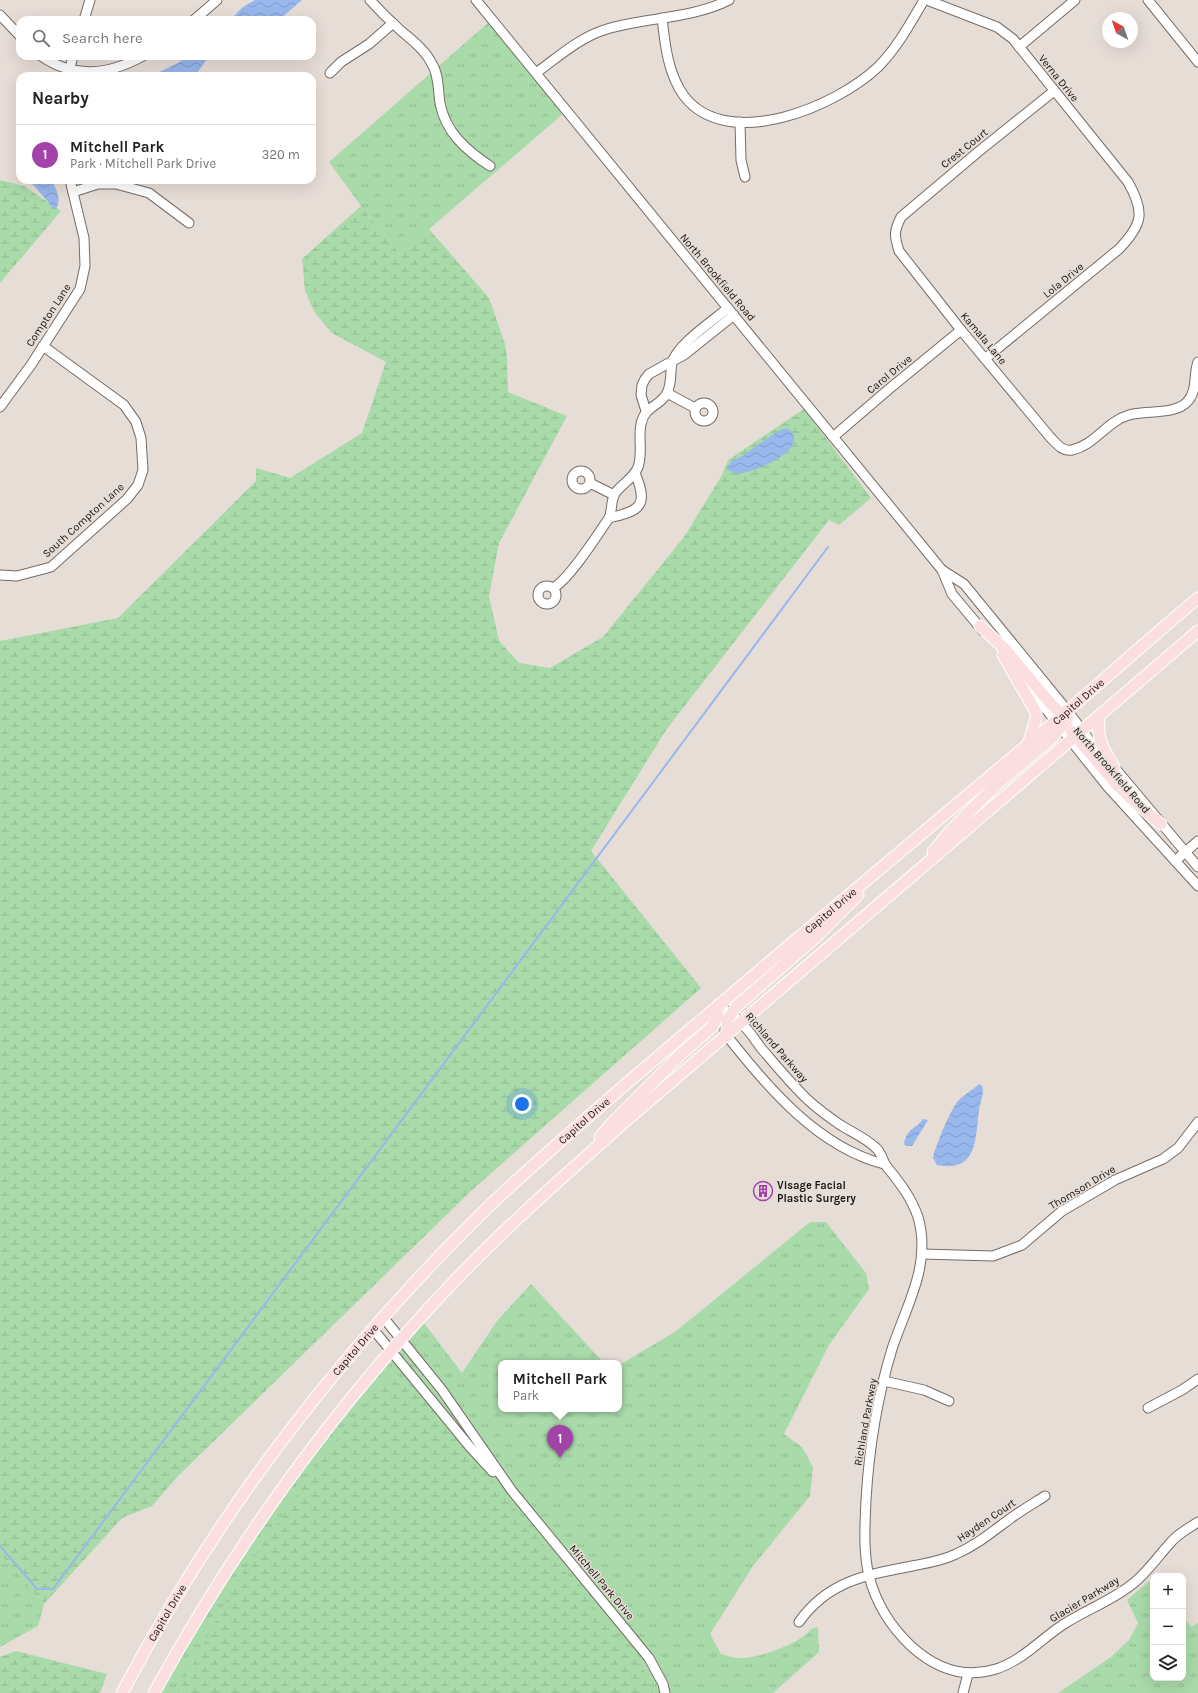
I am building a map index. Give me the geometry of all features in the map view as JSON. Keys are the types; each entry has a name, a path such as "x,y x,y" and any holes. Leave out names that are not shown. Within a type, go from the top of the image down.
{"main road":[{"name":"Capitol Drive","path":"122,1693 163,1620 232,1512 288,1433 329,1381 383,1317 462,1232 502,1193 603,1104 1029,743 1063,719 1147,642 1198,598"},
{"path":"980,626 1005,649 1052,704 1076,736 1117,785 1161,824"},
{"path":"154,1693 188,1633 253,1530 320,1438 438,1298 478,1257 581,1161 1198,631"},
{"path":"1003,655 1036,712 1036,718 1029,743"},
{"path":"1099,717 1098,735 1100,742 1114,767"},
{"path":"913,876 950,832 994,787 1052,738 1063,719"},
{"path":"727,1036 727,1020 730,1013 836,918 900,851"},
{"path":"581,1161 613,1122 681,1054 712,1027 717,1018 719,1006"}],"street":[{"path":"85,16 90,0"},
{"path":"198,16 216,0"},
{"path":"370,0 393,23 424,50 433,64 437,77 441,107 454,134 464,147 490,166"},
{"name":"North Brookfield Road","path":"476,0 942,570 952,594 1003,655 1063,719"},
{"path":"536,73 572,47 600,32 629,23 685,15 712,3 729,0"},
{"path":"662,18 671,69 677,86 686,97 697,108 710,116 723,120 757,122 811,108 854,86 878,66 890,53 901,39 924,0"},
{"name":"Verna Drive","path":"927,0 997,27 1013,40 1128,182 1134,192 1140,208"},
{"path":"1019,47 1075,0"},
{"path":"1148,0 1198,62"},
{"path":"0,15 16,32"},
{"path":"330,73 341,62 369,44 393,23"},
{"path":"47,60 67,72"},
{"path":"69,72 72,60"},
{"path":"88,72 106,71 120,67 135,60"},
{"name":"Crest Court","path":"895,229 901,217 909,209 1054,91"},
{"path":"740,122 741,160 745,177"},
{"name":"Compton Lane","path":"0,407 43,346 80,289 85,266 84,238 71,184"},
{"path":"73,192 98,184 116,184 149,192 190,223"},
{"name":"Lola Drive","path":"986,358 1119,249 1131,237 1139,223 1140,208"},
{"name":"Kamala Lane","path":"895,229 895,237 899,251 961,330 986,358 1050,437 1062,449 1071,450 1086,444 1119,418 1130,414 1182,407 1192,394 1198,362"},
{"path":"646,411 640,395 642,385 649,374 684,355 731,311"},
{"name":"Carol Drive","path":"833,437 883,393 961,330"},
{"name":"South Compton Lane","path":"0,575 17,576 51,567 127,499 138,485 143,470 141,438 136,422 124,405 43,346"},
{"path":"553,588 566,576 588,550 609,518 614,495 635,473 639,463 641,425 646,411 660,401 667,393 672,377 672,362"},
{"path":"667,393 695,408"},
{"path":"609,518 630,513 641,503 642,496 640,485 635,473"},
{"path":"590,483 614,495"},
{"name":"North Brookfield Road","path":"942,570 964,584 1063,719"},
{"name":"North Brookfield Road","path":"1076,736 1114,767 1198,867"},
{"name":"North Brookfield Road","path":"1076,736 1107,786 1198,886"},
{"path":"1175,861 1198,841"},
{"name":"Richland Parkway","path":"719,1006 742,1023 770,1058 808,1100 838,1123 876,1147 882,1156 884,1164 900,1181 912,1204 920,1229 922,1254 918,1278 892,1349 877,1407 867,1479 865,1544 869,1576 880,1606 890,1622 903,1638 925,1658 939,1666 968,1674"},
{"name":"Richland Parkway","path":"719,1006 727,1036 755,1071 796,1111 819,1132 842,1146 872,1161 884,1164"},
{"path":"796,1111 808,1100"},
{"name":"Thomson Drive","path":"922,1254 993,1256 1022,1245 1062,1211 1115,1180 1163,1159 1178,1148 1198,1122"},
{"name":"Mitchell Park Drive","path":"383,1317 442,1390 512,1491"},
{"name":"Mitchell Park Drive","path":"373,1329 470,1447 512,1491 649,1658 663,1684 665,1693"},
{"path":"1148,1408 1182,1390 1198,1378"},
{"path":"884,1381 924,1390 949,1401"},
{"name":"Hayden Court","path":"799,1622 813,1604 828,1592 850,1582 869,1576 955,1555 975,1545 1011,1518 1045,1496"},
{"name":"Glacier Parkway","path":"968,1674 995,1669 1005,1665 1065,1623 1109,1600 1133,1584 1156,1562 1171,1542 1181,1533 1198,1522"},
{"path":"963,1693 968,1674"}],"green space":[{"path":"489,22 564,113 400,254 361,206 329,162"},
{"path":"0,180 24,186 61,211 0,283"},
{"path":"361,206 400,254 429,229 489,298 505,344 508,392 567,416 499,543 489,596 499,641 519,663 550,668 603,637 684,537 722,475 728,460 804,409 871,498 839,525 829,520 666,730 591,851 701,988 471,1191 176,1478 152,1506 122,1518 44,1604 0,1554 0,641 118,618 256,481 256,468 290,478 362,433 386,362 332,333 315,313 305,291 302,259"},
{"path":"810,1222 826,1222 866,1273 869,1289 829,1345 784,1434 802,1447 813,1467 810,1496 753,1566 710,1634 721,1654 737,1658 747,1658 789,1645 798,1640 811,1629 818,1627 819,1652 773,1693 161,1693 236,1568 298,1478 344,1417 424,1323 462,1373 497,1321 531,1284 601,1360 498,1360 498,1412 622,1412 622,1363 675,1332"},
{"path":"394,1372 416,1391 498,1488 644,1670 653,1693 178,1693 235,1584 333,1444"},
{"path":"0,1552 44,1604 38,1626 0,1647"},
{"path":"1150,1581 1150,1681 1186,1681 1186,1620 1191,1627 1198,1623 1198,1693 1058,1693 1111,1657 1129,1640 1138,1623 1127,1600"},
{"path":"16,1651 107,1674 100,1693 0,1693 0,1657"}],"water":[{"path":"255,0 302,0 284,16 234,16 243,7"},
{"path":"182,60 206,60 198,72 159,72"},
{"path":"32,184 54,184 59,199 55,210"},
{"path":"786,428 792,432 794,441 786,453 759,468 750,471 735,473 726,469 732,461 744,455 775,433"},
{"path":"979,1084 982,1086 983,1095 979,1110 977,1132 972,1151 967,1159 960,1164 950,1166 937,1165 933,1158 934,1153 940,1136 953,1109 960,1099"},
{"path":"923,1119 928,1120 912,1146 906,1146 904,1144 907,1134"}],"waterway":[{"path":"0,1546 37,1589 53,1589 828,547"}],"place":[{"name":"Visage Facial Plastic Surgery","path":"763,1191"},
{"name":"Mitchell Park","path":"560,1458"}]}
